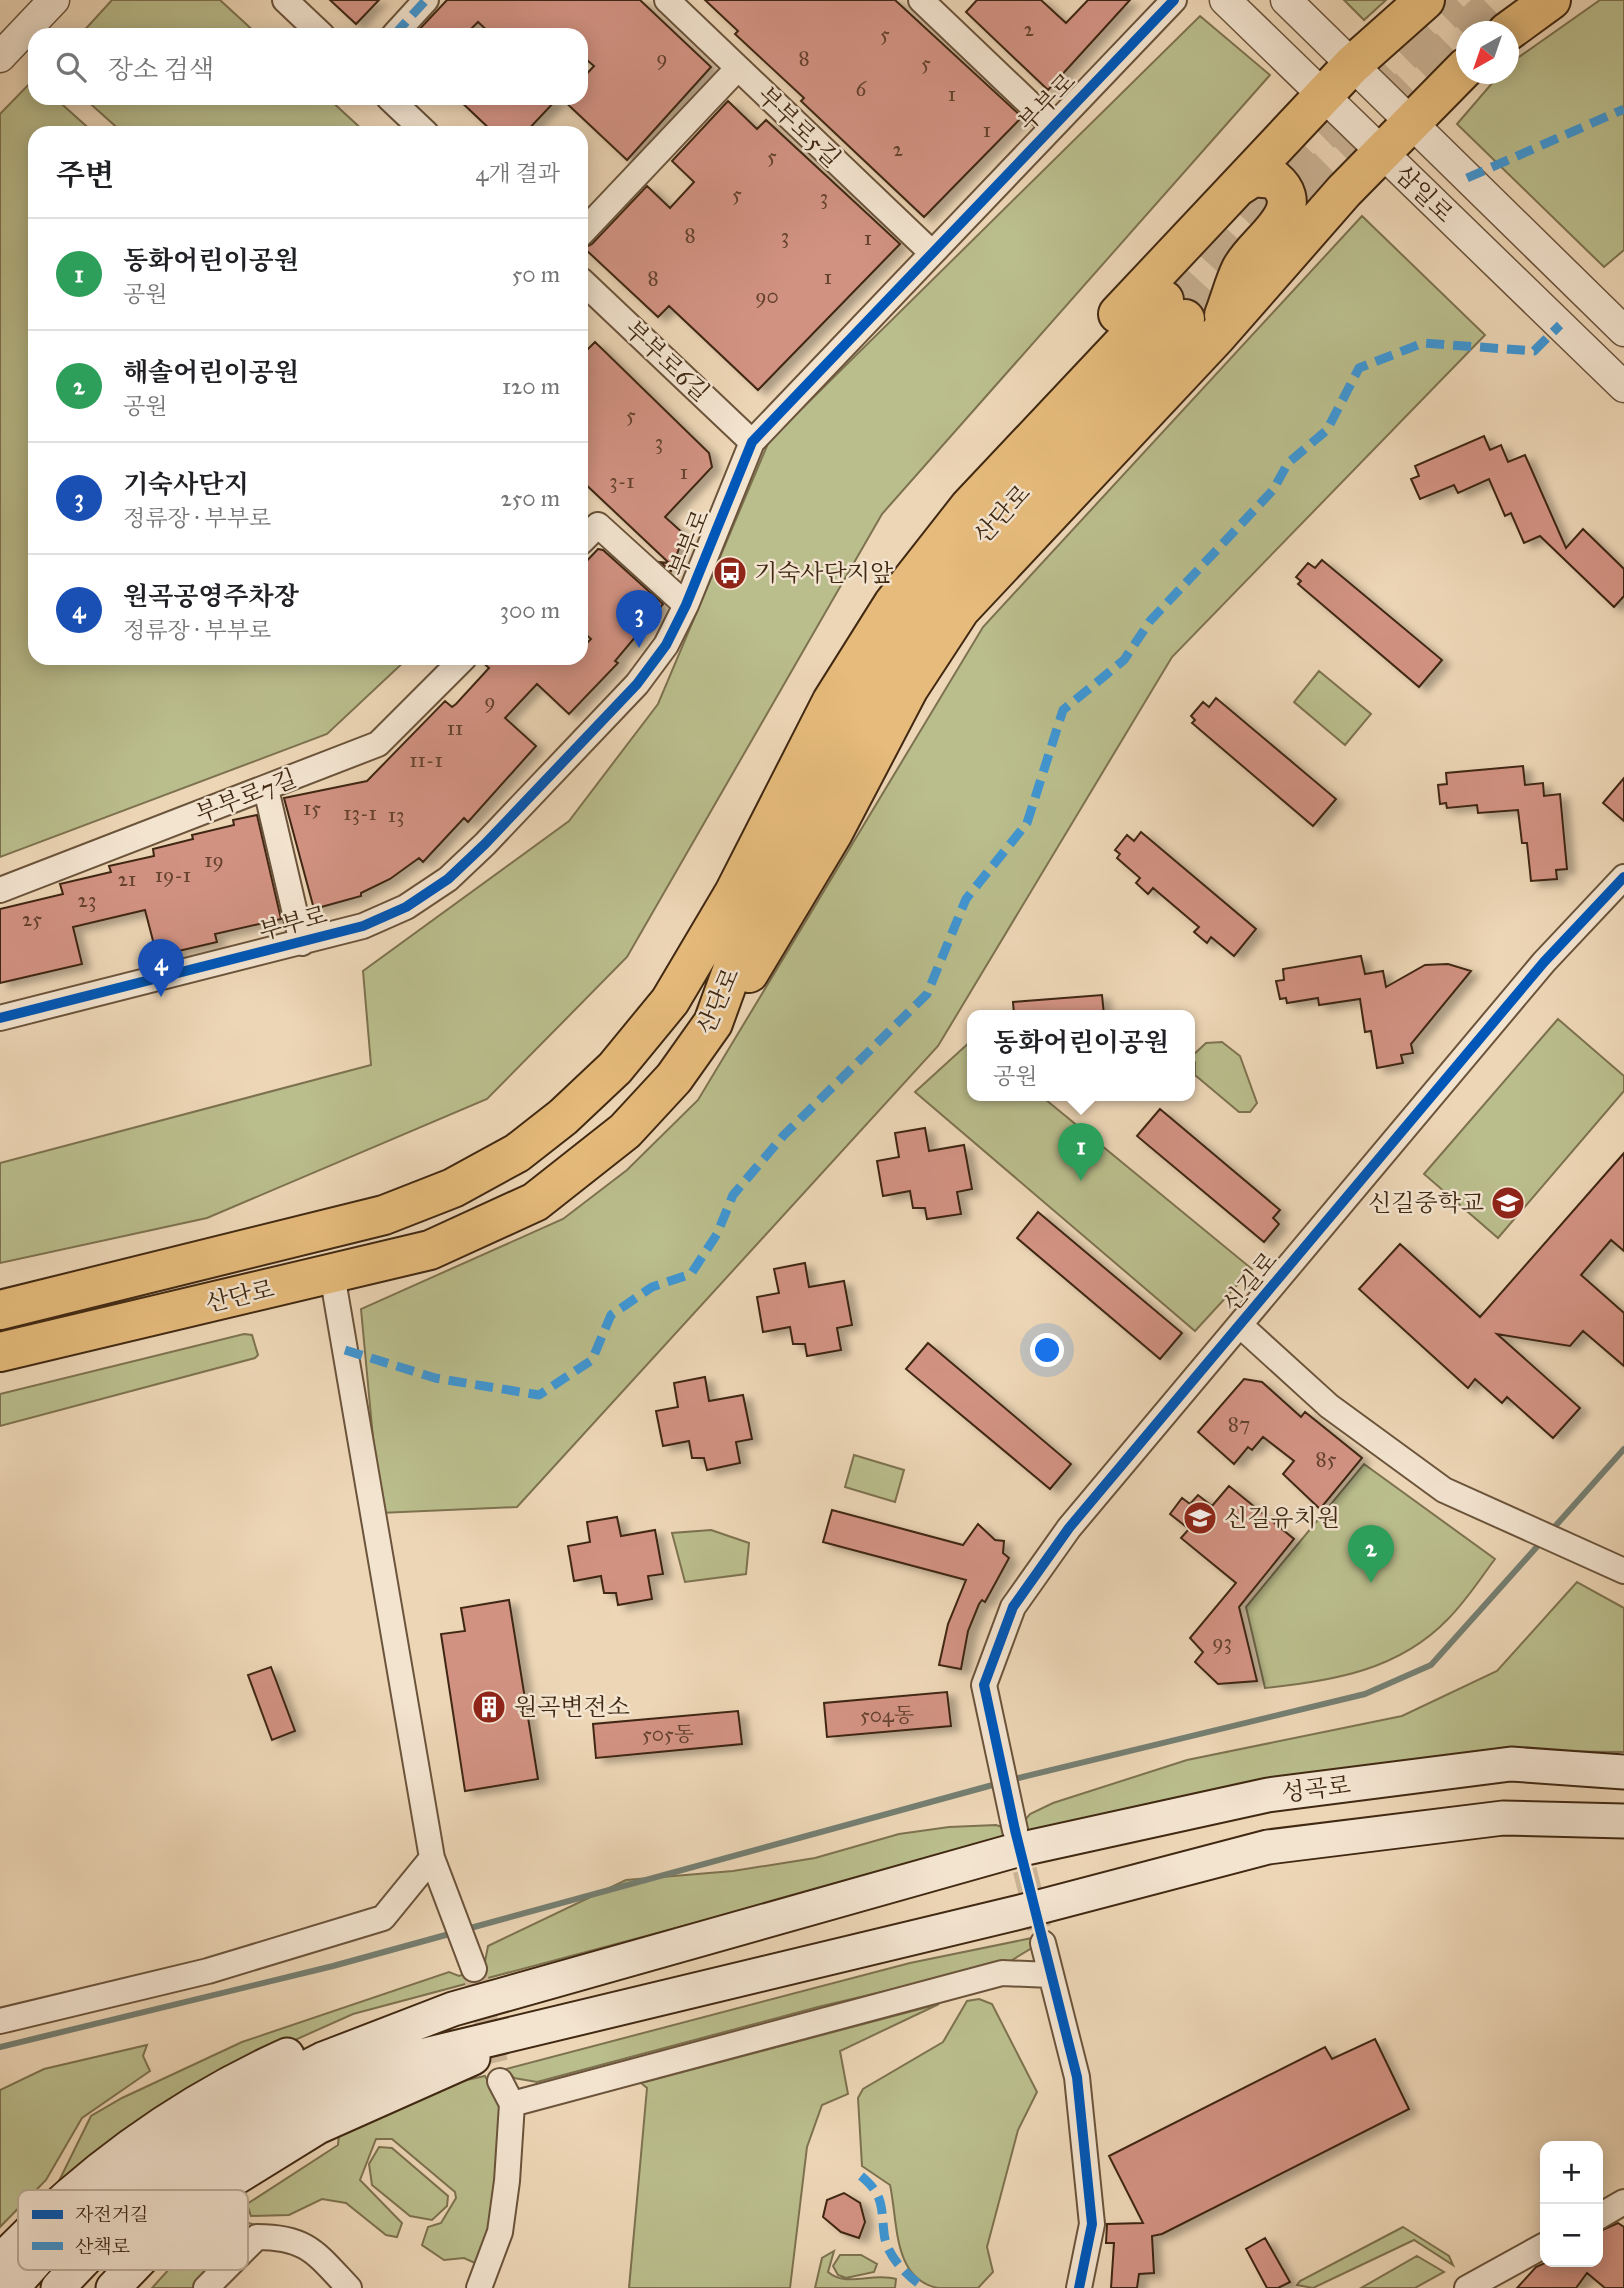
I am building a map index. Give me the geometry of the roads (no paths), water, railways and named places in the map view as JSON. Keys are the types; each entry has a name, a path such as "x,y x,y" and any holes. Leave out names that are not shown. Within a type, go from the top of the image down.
{"main road":[{"path":"670,1001 727,857 817,686 873,595 955,492 1352,65 1425,0"},
{"path":"1519,23 1551,0"},
{"path":"1188,319 1344,191 1456,77"},
{"path":"1188,319 1242,267 1282,219 1287,205 1285,191 1274,179 1253,177 1239,186"},
{"name":"산단로","path":"0,1310 384,1215 453,1188 517,1153 563,1117 615,1069 670,1001 734,893 832,701 893,604 969,507 1188,319"},
{"name":"산단로","path":"0,1352 430,1250 535,1202 625,1131 674,1078 757,961 833,833 909,688 960,610 1188,319"},
{"name":"성곡로","path":"453,2009 1014,1841 1282,1793 1511,1764 1624,1772"},
{"path":"164,2190 250,2132 340,2084 421,2056 1020,1912 1268,1847 1503,1818 1624,1821"},
{"path":"76,2190 151,2131 237,2077 312,2043 369,2022 453,2009"},
{"path":"113,2190 155,2155 274,2084 323,2059 453,2009"},
{"path":"216,2190 318,2127 456,2067 520,2034"},
{"path":"0,2262 18,2245"},
{"path":"12,2288 28,2270"},
{"path":"58,2288 74,2270"},
{"path":"113,2288 130,2270"}],"street":[{"path":"0,57 54,0"},
{"path":"285,0 315,28"},
{"path":"400,28 426,0"},
{"name":"부부로5길","path":"667,0 932,253"},
{"path":"921,0 1053,126"},
{"name":"부부로","path":"0,1018 363,926 405,907 448,879 485,844 637,684 666,645 686,605 752,442 1174,0"},
{"name":"삼일로","path":"1225,0 1624,387"},
{"name":"삼일로","path":"1286,0 1624,331"},
{"path":"588,227 738,68"},
{"path":"396,105 419,126"},
{"name":"부부로6길","path":"588,287 752,442"},
{"path":"588,535 598,525 686,605"},
{"name":"부부로7길","path":"0,890 378,744 457,665"},
{"path":"266,789 302,943"},
{"name":"신길로","path":"1014,1841 984,1685 1013,1607 1069,1528 1544,962 1624,877"},
{"path":"332,1274 432,1858 441,1889 472,1962"},
{"path":"1241,1326 1329,1406 1444,1490 1624,1571"},
{"path":"0,2021 208,1971 383,1918 432,1858"},
{"path":"1043,1943 1077,2077 1092,2224 1079,2288"},
{"path":"512,2104 1002,1973 1051,1975"},
{"path":"479,2288 500,2232 507,2181 512,2104 500,2081"},
{"path":"1603,2214 1624,2202"},
{"path":"248,2246 257,2237 286,2237 317,2253 349,2288"},
{"path":"1468,2288 1540,2248"},
{"path":"206,2288 224,2270"}],"waterway":[{"path":"1550,1532 1624,1449"},
{"path":"1010,1780 1365,1694 1431,1665 1543,1540"},
{"path":"463,1930 1000,1783"},
{"path":"0,2047 333,1966 453,1933"}],"tunnel":[{"path":"1164,300 1257,197 1457,0"},
{"path":"1185,319 1276,217 1498,0"},
{"path":"1016,1835 1043,1943"},
{"path":"474,1969 500,2081"}],"place":[{"name":"기숙사단지앞","path":"730,573"},
{"name":"기숙사단지","path":"639,648"},
{"name":"원곡공영주차장","path":"161,997"},
{"name":"동화어린이공원","path":"1081,1181"},
{"name":"신길중학교","path":"1508,1203"},
{"name":"신길유치원","path":"1200,1518"},
{"name":"해솔어린이공원","path":"1371,1583"},
{"name":"원곡변전소","path":"489,1707"}]}
